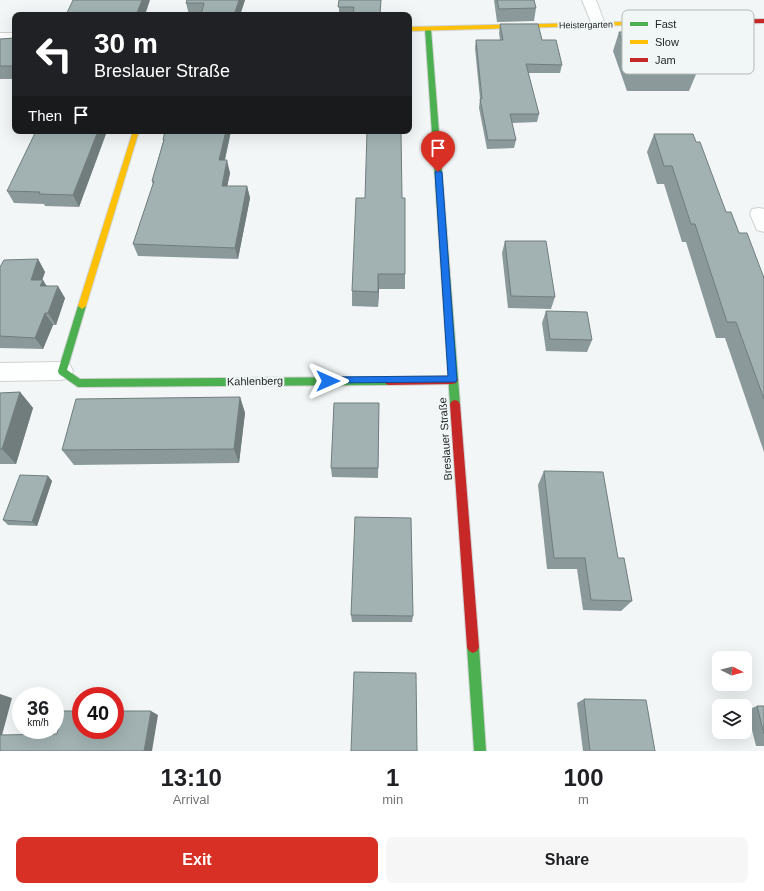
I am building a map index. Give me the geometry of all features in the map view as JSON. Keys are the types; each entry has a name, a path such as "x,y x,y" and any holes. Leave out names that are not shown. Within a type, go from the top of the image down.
{"street":[{"path":"589,0 598,24"},
{"name":"Heistergarten","path":"754,21 764,21"},
{"name":"Heistergarten","path":"412,29 622,24"},
{"name":"Breslauer Straße","path":"428,29 480,751"},
{"path":"0,37 12,37"},
{"path":"0,372 62,371 135,134"},
{"name":"Kahlenberg","path":"62,371 78,383 453,380"}],"building":[{"path":"73,0 142,0 137,12 67,12"},
{"path":"187,0 239,0 235,12 202,12 204,3 186,3"},
{"path":"339,0 381,0 380,12 353,12 354,7 338,7"},
{"path":"497,0 534,0 536,8 499,9"},
{"path":"500,24 538,24 542,40 556,40 562,65 526,64 539,114 510,114 516,140 488,140 480,99 482,99 476,40 503,40"},
{"path":"619,32 622,32 622,41"},
{"path":"12,38 12,66 0,66 0,39"},
{"path":"35,134 97,134 73,195 7,191"},
{"path":"164,134 225,134 219,160 227,160 222,186 247,186 235,248 133,244 154,181 152,181"},
{"path":"367,134 401,134 402,198 405,198 405,274 378,274 378,292 352,291 356,198 365,198"},
{"path":"654,134 693,134 696,142 700,142 726,212 731,212 739,233 747,233 764,278 764,399 736,322 727,322 695,224 691,224 672,166 664,166"},
{"path":"505,241 546,241 555,297 511,296"},
{"path":"38,259 31,280 43,280 40,286 58,286 48,313 45,313 35,338 0,336 0,267 4,260"},
{"path":"546,311 587,312 592,340 550,339"},
{"path":"20,392 2,449 0,449 0,393"},
{"path":"240,397 234,449 62,450 76,399"},
{"path":"334,403 379,403 378,468 331,468"},
{"path":"544,471 603,472 618,558 624,558 632,601 591,600 585,558 554,558"},
{"path":"20,475 48,476 32,522 3,520"},
{"path":"355,517 411,518 413,616 351,615"},
{"path":"354,672 416,673 417,751 351,751"},
{"path":"584,699 646,700 655,751 590,751"},
{"path":"757,706 764,706 764,734"},
{"path":"64,711 72,711 72,739 124,739 124,711 151,711 144,751 0,751 0,735 12,735 12,739 64,739"}],"traffic: fast":[{"path":"428,29 455,404"},
{"path":"82,306 62,371 78,383 389,381"},
{"path":"473,647 480,751"}],"traffic: slow":[{"path":"412,29 622,24"},
{"path":"82,306 135,134"}],"traffic: jam":[{"path":"754,21 764,21"},
{"path":"389,381 453,380"},
{"path":"455,404 473,647"}],"route":[{"path":"328,381 453,380 438,172"}]}
